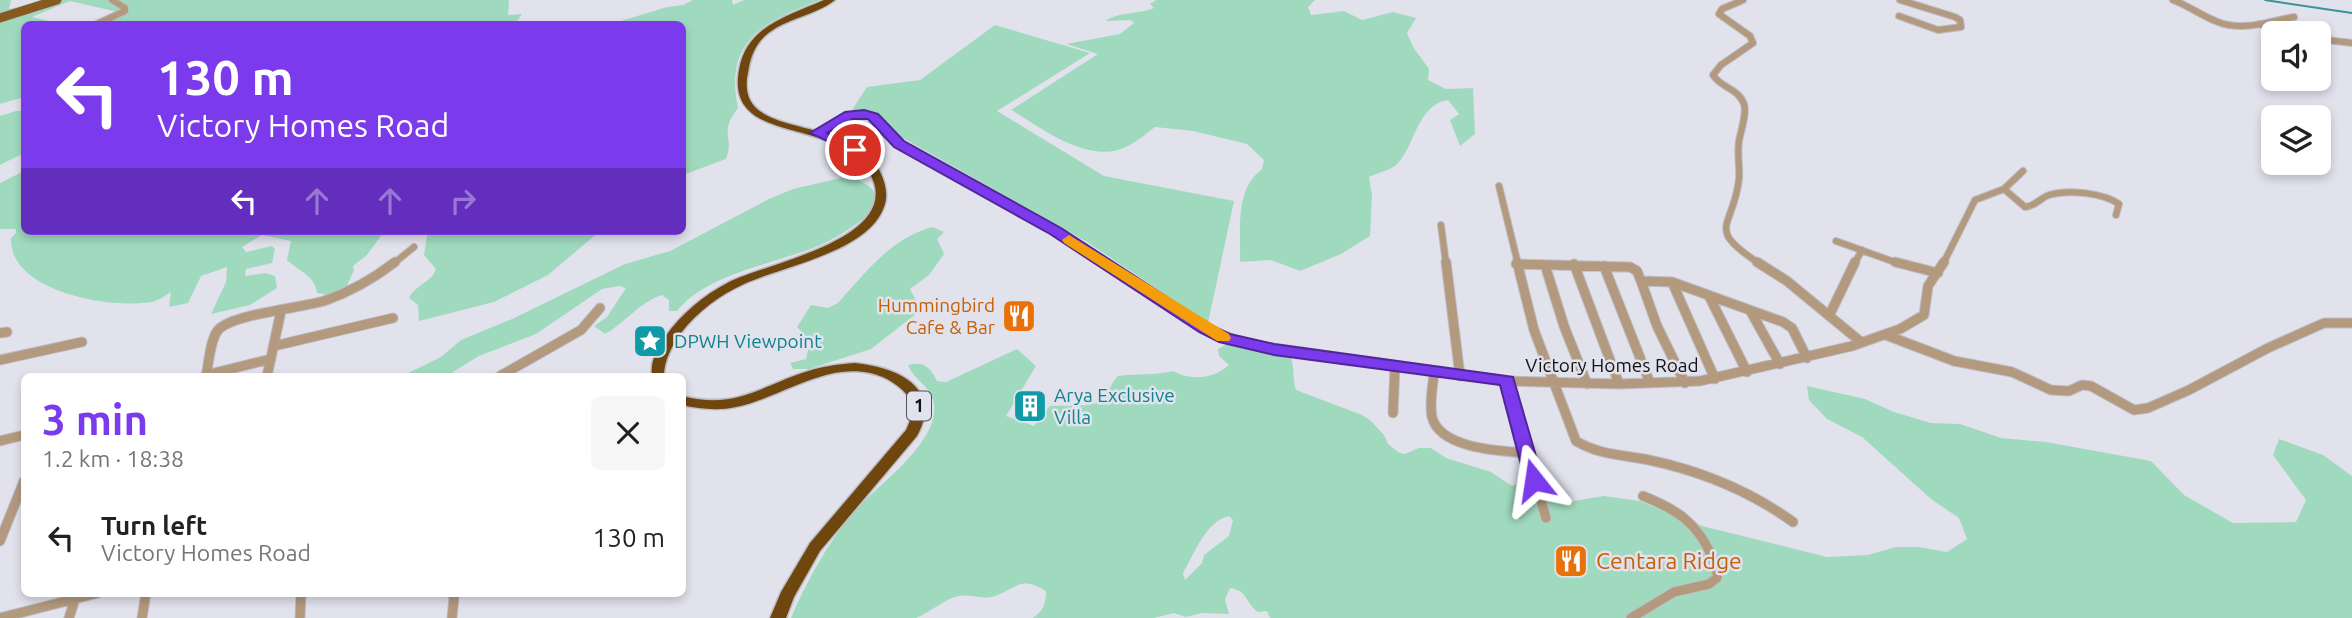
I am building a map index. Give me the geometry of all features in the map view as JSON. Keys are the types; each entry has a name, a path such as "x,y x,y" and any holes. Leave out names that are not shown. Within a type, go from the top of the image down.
{"highway":[{"path":"658,373 659,362 670,339 685,321 709,300 748,278 845,241 862,230 874,217 881,202 877,174 855,150 816,133 765,116 749,107 743,92 743,65 750,46 765,30 831,0"},
{"name":"1","path":"686,401 713,405 739,403 811,374 852,368 874,370 891,376 908,386 919,402 918,422 912,433 815,547 787,596 778,618"}],"main road":[{"path":"0,18 57,0"}],"street":[{"path":"103,21 125,10 112,0"},
{"path":"1743,0 1722,9 1719,14 1750,36 1753,43 1721,65 1713,75 1717,81 1739,94 1745,107 1738,147 1739,180 1726,221 1725,234 1732,244 1787,281 1860,341"},
{"path":"1899,16 1939,30 1953,31 1961,27 1955,17 1900,0"},
{"path":"2173,0 2225,24 2244,27 2294,16"},
{"path":"2256,23 2261,24"},
{"path":"2331,40 2352,43"},
{"name":"Victory Homes Road","path":"816,133 850,115 873,116 899,144 1055,231 1205,328 1225,338 1274,349 1460,376 1587,384 1685,383 1715,379 1807,358 1886,335 1924,315 1929,295 1928,286 1938,273"},
{"path":"1836,241 1920,270 1938,273 1975,200 2004,189 2023,171"},
{"path":"1499,186 1534,330 1573,436 1583,446 1698,474 1759,500 1793,522"},
{"path":"2004,189 2013,203 2025,207 2033,207 2054,194 2100,194 2119,204 2116,215"},
{"path":"1441,225 1460,376"},
{"path":"207,373 216,333 221,327 328,300 357,289 374,280 414,247"},
{"path":"1829,316 1836,296 1862,250"},
{"path":"1516,264 1629,267 1637,271 1657,326 1685,383"},
{"path":"1574,264 1619,384"},
{"path":"1545,265 1564,326 1587,384"},
{"path":"1604,266 1650,383"},
{"path":"1641,281 1672,282 1790,326 1807,358"},
{"path":"1672,282 1715,379"},
{"path":"1709,296 1747,372"},
{"path":"505,373 581,330 600,308"},
{"path":"268,373 281,311"},
{"path":"1750,311 1780,364"},
{"path":"274,346 393,318"},
{"path":"1886,335 1954,362 2012,372 2051,390 2063,391 2081,385 2091,386 2134,410 2148,408 2189,390 2268,348 2324,323 2352,323"},
{"path":"0,360 82,342"},
{"path":"217,373 271,359"},
{"path":"1393,413 1395,367"},
{"path":"1434,372 1433,418 1445,434 1478,447 1527,453"},
{"path":"1507,381 1546,518"},
{"path":"0,441 21,436"},
{"path":"0,541 21,488"},
{"path":"1631,618 1656,606 1674,592 1709,584 1717,578 1718,571 1716,561 1692,523 1671,507 1643,496"},
{"path":"0,618 61,598 83,597"},
{"path":"142,618 145,597"},
{"path":"300,618 301,597"},
{"path":"452,618 454,597"},
{"path":"69,618 75,599"}],"green space":[{"path":"0,0 11,0 9,9 46,0 509,0 508,15 522,14 517,21 98,21 118,12 70,1 32,17 49,21 21,21 21,98 0,104"},
{"path":"693,0 732,0 733,5 744,0 820,0 782,16 753,36 743,49 737,65 735,85 738,108 729,124 726,159 686,174 686,21 621,21"},
{"path":"1156,0 1315,0 1308,7 1311,15 1344,11 1362,20 1393,12 1416,18 1407,33 1413,47 1429,69 1428,80 1446,89 1473,88 1475,134 1460,146 1450,120 1459,114 1448,100 1437,104 1422,118 1408,148 1396,165 1369,177 1372,196 1370,236 1341,254 1300,271 1271,260 1240,262 1243,199 1253,178 1262,169 1264,160 1247,144 1193,131 1155,127 1128,146 1113,151 1098,151 1067,143 1011,110 1098,54 1066,44 1120,34 1134,23 1131,20 1105,21 1154,8 1150,4"},
{"path":"995,25 1090,53 997,111 1104,176 1234,201 1208,323 1087,242 894,133 875,113 850,113 867,87 920,80"},
{"path":"21,111 21,154 0,165 0,116"},
{"path":"21,172 21,235 262,235 242,247 246,252 272,246 275,249 272,263 246,269 245,276 266,273 275,276 277,288 250,305 211,314 226,282 227,267 201,276 188,303 169,307 171,292 151,302 133,303 112,303 65,293 26,272 15,257 11,238 16,229 0,229 0,183"},
{"path":"853,175 871,188 875,202 873,211 845,232 797,254 722,279 704,288 677,311 669,311 669,300 662,295 647,302 605,334 594,326 607,317 626,288 619,286 602,289 536,334 479,356 451,373 408,373 441,357 461,340 512,319 625,264 670,251 793,189"},
{"path":"933,227 944,232 937,239 944,254 929,275 910,289 921,310 871,349 809,369 793,369 790,363 806,359 810,341 797,327 811,305 828,308 838,303 869,268 892,248 918,232"},
{"path":"262,235 382,235 367,255 353,266 354,270 345,290 329,295 317,293 310,278 287,260 291,241"},
{"path":"427,235 595,235 548,275 494,302 419,321 418,305 409,298 436,269 424,255"},
{"path":"1227,344 1290,356 1296,390 1362,415 1371,421 1384,435 1388,444 1398,452 1405,454 1419,448 1431,448 1446,458 1491,472 1512,486 1525,482 1541,483 1546,498 1561,503 1604,496 1640,501 1702,526 1827,557 1868,555 1896,547 1919,547 1947,552 1967,539 1959,518 1931,499 1862,437 1827,419 1809,400 1807,386 1865,399 1894,412 1931,423 1960,424 2001,438 2046,442 2151,461 2184,495 2233,523 2296,522 2306,500 2273,455 2279,439 2323,455 2352,476 2352,618 1270,618 1267,611 1258,612 1241,592 1230,588 1225,599 1229,614 1202,613 1186,617 1174,613 1154,618 1032,618 1043,607 1046,591 1037,586 1023,584 991,597 953,598 916,618 791,618 818,564 842,527 861,504 905,462 928,431 934,415 933,400 908,365 922,365 932,372 937,381 946,382 1017,349 1036,366 1006,416 1034,426 1050,406 1097,403 1118,376 1173,371 1194,377 1209,376 1229,365 1219,356 1218,349","holes":["1229,516 1233,520 1229,536 1204,555 1202,563 1185,580 1183,573 1207,531 1221,519"]}],"waterway":[{"path":"2265,0 2352,13"}],"slow traffic":[{"path":"1069,240 1223,338"}],"place":[{"name":"Hummingbird Cafe & Bar","path":"1019,316"},
{"name":"DPWH Viewpoint","path":"650,341"},
{"name":"Arya Exclusive Villa","path":"1030,406"},
{"name":"Centara Ridge","path":"1571,561"}],"route":[{"path":"855,150 816,133 850,115 873,116 899,144 1055,231 1205,328 1225,338 1274,349 1507,381 1534,480"}]}
